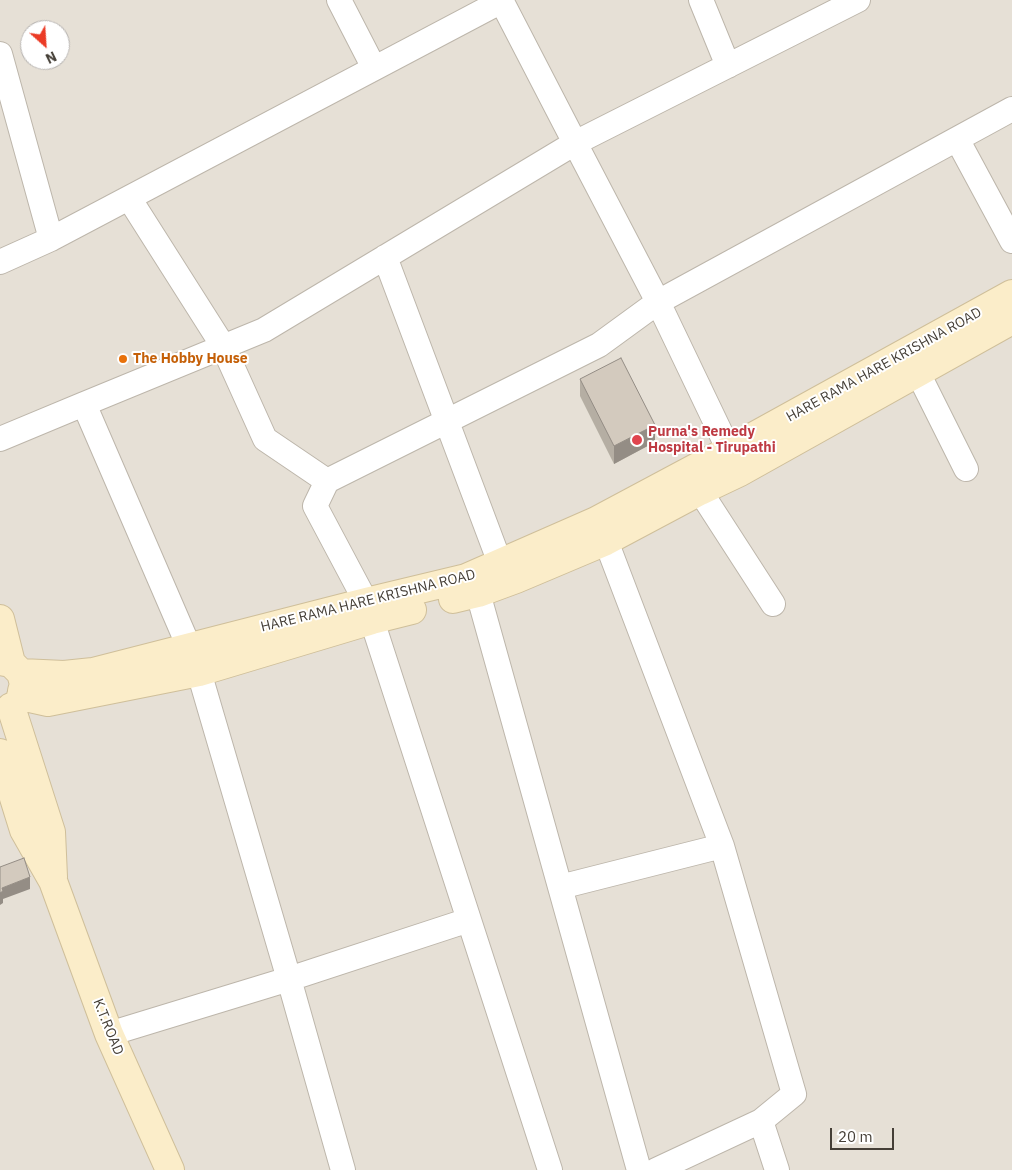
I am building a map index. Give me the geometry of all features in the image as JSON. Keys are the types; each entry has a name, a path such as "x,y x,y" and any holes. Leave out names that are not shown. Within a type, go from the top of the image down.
{"street":[{"path":"339,0 374,68"},
{"path":"0,262 51,239 501,0 658,302 734,461"},
{"path":"702,0 728,66"},
{"path":"0,439 264,330 575,143 858,0"},
{"path":"0,54 51,239"},
{"path":"550,1170 369,611 315,506 327,481 599,345 658,302 1012,109"},
{"path":"957,139 1012,241"},
{"path":"129,198 224,346 264,439 327,481"},
{"path":"386,257 500,563"},
{"name":"HARE RAMA HARE KRISHNA ROAD","path":"11,685 48,702 199,672 466,578 500,563 601,531 700,492 734,461 1012,294"},
{"name":"HARE RAMA HARE KRISHNA ROAD","path":"11,685 93,672 189,647 369,611 478,593 516,580 601,531 734,461 918,373 1012,320"},
{"path":"918,373 966,469"},
{"path":"84,404 189,647"},
{"path":"700,492 773,604"},
{"path":"601,531 722,846 794,1094 761,1121 656,1170"},
{"path":"478,593 639,1170"},
{"name":"K.T.ROAD","path":"0,619 11,685 51,832 53,882"},
{"path":"199,672 289,979 342,1170"},
{"name":"K.T.ROAD","path":"0,754 24,830 53,882 109,1034 170,1170"},
{"path":"560,887 722,846"},
{"path":"109,1034 289,979 469,920"},
{"path":"761,1121 777,1170"}],"shaded area":[{"path":"0,0 1012,0 1012,1170 0,1170"}],"building":[{"path":"621,358 655,425 614,446 580,379"},
{"path":"24,858 30,877 2,888 3,891 0,893 0,867"}],"place":[{"name":"The Hobby House","path":"123,359"},
{"name":"Purna's Remedy Hospital - Tirupathi","path":"637,440"}]}
